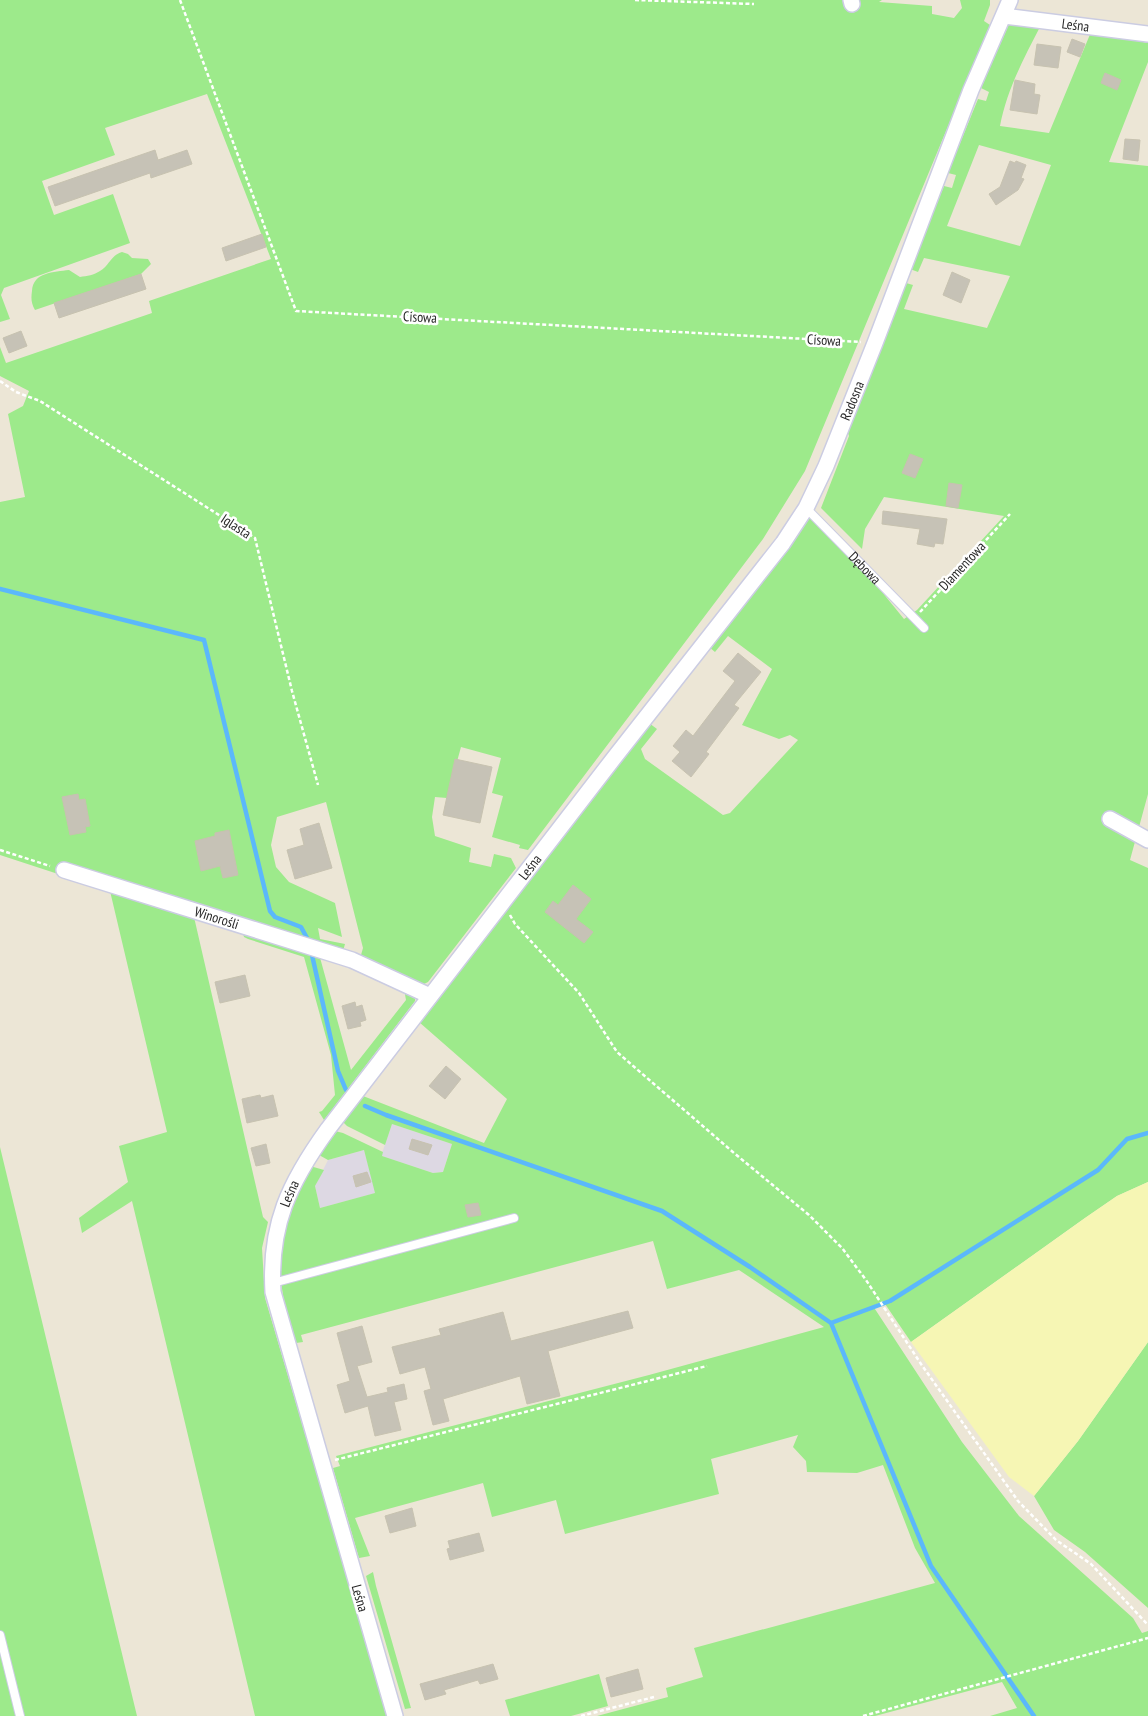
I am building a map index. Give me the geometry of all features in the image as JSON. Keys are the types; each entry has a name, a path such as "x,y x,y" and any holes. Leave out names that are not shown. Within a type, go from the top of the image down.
{"street":[{"name":"Radosna","path":"614,758 783,543 806,508 826,466 971,90 1010,0"},
{"name":"Leśna","path":"1004,16 1148,34"},
{"name":"Leśna","path":"395,1716 277,1310 273,1283 273,1259 277,1226 296,1179 309,1155 614,758"},
{"path":"1110,819 1148,840"},
{"name":"Winorośli","path":"64,870 352,960 430,996"}],"lane":[{"name":"Dębowa","path":"806,508 924,628"},
{"path":"273,1283 514,1218"},
{"path":"0,1635 20,1716"}],"path":[{"name":"Cisowa","path":"180,0 296,311 875,343"},
{"path":"635,0 754,4"},
{"name":"Iglasta","path":"0,381 16,392 40,401 254,538 292,691 318,784"},
{"name":"Diamentowa","path":"914,618 1010,514"},
{"path":"0,850 64,870"},
{"path":"503,903 515,924 578,993 618,1052 734,1153 809,1215 842,1248 1018,1501 1056,1540 1091,1564 1148,1625"},
{"path":"322,1463 707,1366"},
{"path":"863,1716 1148,1638"},
{"path":"581,1716 654,1697"}],"shaded area":[{"path":"392,1124 452,1144 443,1172 433,1173 381,1156"},
{"path":"364,1150 376,1193 320,1208 315,1186 328,1160"}],"green space":[{"path":"0,0 882,0 879,2 932,6 932,14 954,18 962,8 960,0 990,0 984,21 990,25 805,471 763,539 528,850 519,848 520,845 492,837 503,796 492,793 501,758 461,747 447,798 435,797 432,817 435,836 471,848 469,862 491,867 494,854 511,858 516,868 428,982 424,984 376,967 361,955 363,948 326,802 277,817 271,845 276,867 289,882 335,903 342,937 318,928 320,939 345,944 343,951 319,954 351,1070 406,1000 404,989 415,996 415,1001 324,1120 319,1112 335,1095 331,1055 304,957 248,939 244,937 242,930 194,917 263,1217 268,1222 262,1248 265,1298 388,1716 255,1716 132,1201 82,1233 79,1218 128,1182 119,1146 167,1132 110,891 0,855 0,502 25,497 8,414 23,406 29,391 0,376 0,347 6,363 152,313 149,301 271,259 207,94 105,128 115,155 42,181 54,215 113,194 130,243 4,288 1,295 10,319 0,322"},
{"path":"1009,24 1041,25 1012,86 1000,126 1049,133 1091,32 1148,43 1148,62 1109,162 1148,166 1148,794 1130,860 1148,868 1148,1182 1117,1196 911,1342 883,1301 873,1306 962,1442 1019,1516 1133,1618 1142,1633 1148,1631 1148,1716 990,1716 1017,1708 1002,1682 875,1716 597,1716 668,1697 666,1688 703,1677 694,1648 935,1583 915,1548 883,1465 857,1473 807,1472 806,1461 793,1447 798,1435 711,1459 719,1494 565,1534 556,1500 492,1517 483,1483 355,1518 370,1556 359,1558 333,1468 340,1466 336,1456 649,1375 824,1327 739,1270 667,1289 653,1241 301,1335 303,1342 296,1343 284,1303 278,1259 286,1216 310,1166 324,1170 315,1186 320,1208 375,1193 364,1150 328,1160 319,1155 335,1131 383,1152 382,1156 433,1173 443,1172 452,1144 392,1124 385,1145 347,1126 343,1122 363,1096 484,1143 507,1099 419,1022 649,723 657,729 641,749 645,759 723,815 730,813 798,740 790,735 779,739 742,725 772,669 728,636 715,652 709,647 807,514 882,592 904,619 917,610 1004,516 884,497 865,529 862,549 821,508 849,436 847,430 906,283 913,285 904,309 987,328 1010,276 924,258 918,272 910,269 944,186 952,188 956,175 948,173 978,99 986,101 989,92 981,88","holes":["979,145 1051,165 1020,246 947,226"]},
{"path":"122,252 132,258 148,259 151,264 141,274 35,310 32,291 33,285 40,277 45,274 69,270 80,277 93,274 103,269 118,253"},
{"path":"0,1147 137,1716 0,1716"},
{"path":"1148,1342 1148,1608 1085,1552 1054,1530 1034,1496 1078,1441"},
{"path":"373,1572 411,1708 405,1709 366,1576"},
{"path":"599,1674 608,1706 571,1716 510,1716 505,1700"}],"sand":[{"path":"1148,1182 1148,1342 1078,1441 1034,1496 1009,1477 911,1342 1117,1196"}],"building":[{"path":"1072,39 1085,44 1080,57 1067,52"},
{"path":"1037,44 1061,47 1058,68 1034,65"},
{"path":"1105,73 1121,80 1117,90 1101,83"},
{"path":"1015,80 1035,84 1034,94 1040,95 1037,114 1010,110"},
{"path":"1125,139 1140,140 1138,161 1123,159"},
{"path":"155,150 158,160 187,150 192,164 151,178 150,173 55,206 48,187"},
{"path":"1010,161 1026,165 1021,178 1024,179 1018,190 996,205 989,194 1000,187"},
{"path":"262,234 266,247 226,261 222,248"},
{"path":"952,272 970,280 961,303 943,295"},
{"path":"141,274 146,289 59,318 54,303"},
{"path":"21,331 27,346 9,353 3,338"},
{"path":"910,454 923,459 915,478 902,473"},
{"path":"949,483 962,485 958,508 946,506"},
{"path":"883,511 947,519 943,544 935,543 934,547 917,544 920,529 882,524"},
{"path":"738,653 761,672 734,705 739,708 706,752 709,754 691,777 672,761 680,752 673,746 686,730 693,736 735,681 723,671"},
{"path":"455,759 492,767 480,823 443,815"},
{"path":"78,794 79,800 85,799 90,826 85,827 86,832 70,835 62,797"},
{"path":"319,823 332,868 295,879 287,850 304,845 300,829"},
{"path":"229,830 238,875 223,878 220,866 201,871 195,841"},
{"path":"573,885 591,899 576,919 593,932 584,943 545,912 553,901 558,905"},
{"path":"245,975 250,996 220,1003 215,982"},
{"path":"355,1002 356,1007 362,1005 366,1020 360,1022 361,1026 348,1029 342,1006"},
{"path":"446,1066 461,1079 445,1099 429,1086"},
{"path":"260,1095 261,1098 273,1095 278,1116 247,1123 242,1099"},
{"path":"412,1139 432,1145 428,1155 409,1149"},
{"path":"266,1144 270,1163 256,1166 251,1148"},
{"path":"367,1172 371,1182 356,1187 353,1176"},
{"path":"478,1203 481,1215 468,1217 465,1205"},
{"path":"628,1311 633,1328 548,1351 560,1396 527,1404 520,1376 443,1399 449,1421 433,1425 424,1391 431,1389 425,1367 400,1374 392,1347 441,1335 439,1329 503,1312 511,1341"},
{"path":"362,1326 372,1362 357,1366 367,1397 388,1392 387,1388 404,1384 407,1399 394,1402 401,1430 375,1436 368,1406 345,1413 337,1385 350,1381 337,1333"},
{"path":"412,1508 416,1526 390,1533 385,1516"},
{"path":"479,1533 484,1551 450,1560 447,1549 450,1548 448,1541"},
{"path":"493,1664 498,1679 480,1684 478,1680 444,1690 446,1694 425,1700 420,1684"},
{"path":"638,1669 643,1689 611,1697 606,1678"}],"waterway":[{"path":"0,589 204,640 270,911 275,917 301,927 307,938"},
{"path":"312,955 338,1071 346,1090"},
{"path":"365,1106 662,1211 750,1267 831,1323 890,1301 1098,1170 1127,1139 1148,1133"},
{"path":"831,1323 931,1566 1034,1716"}]}
